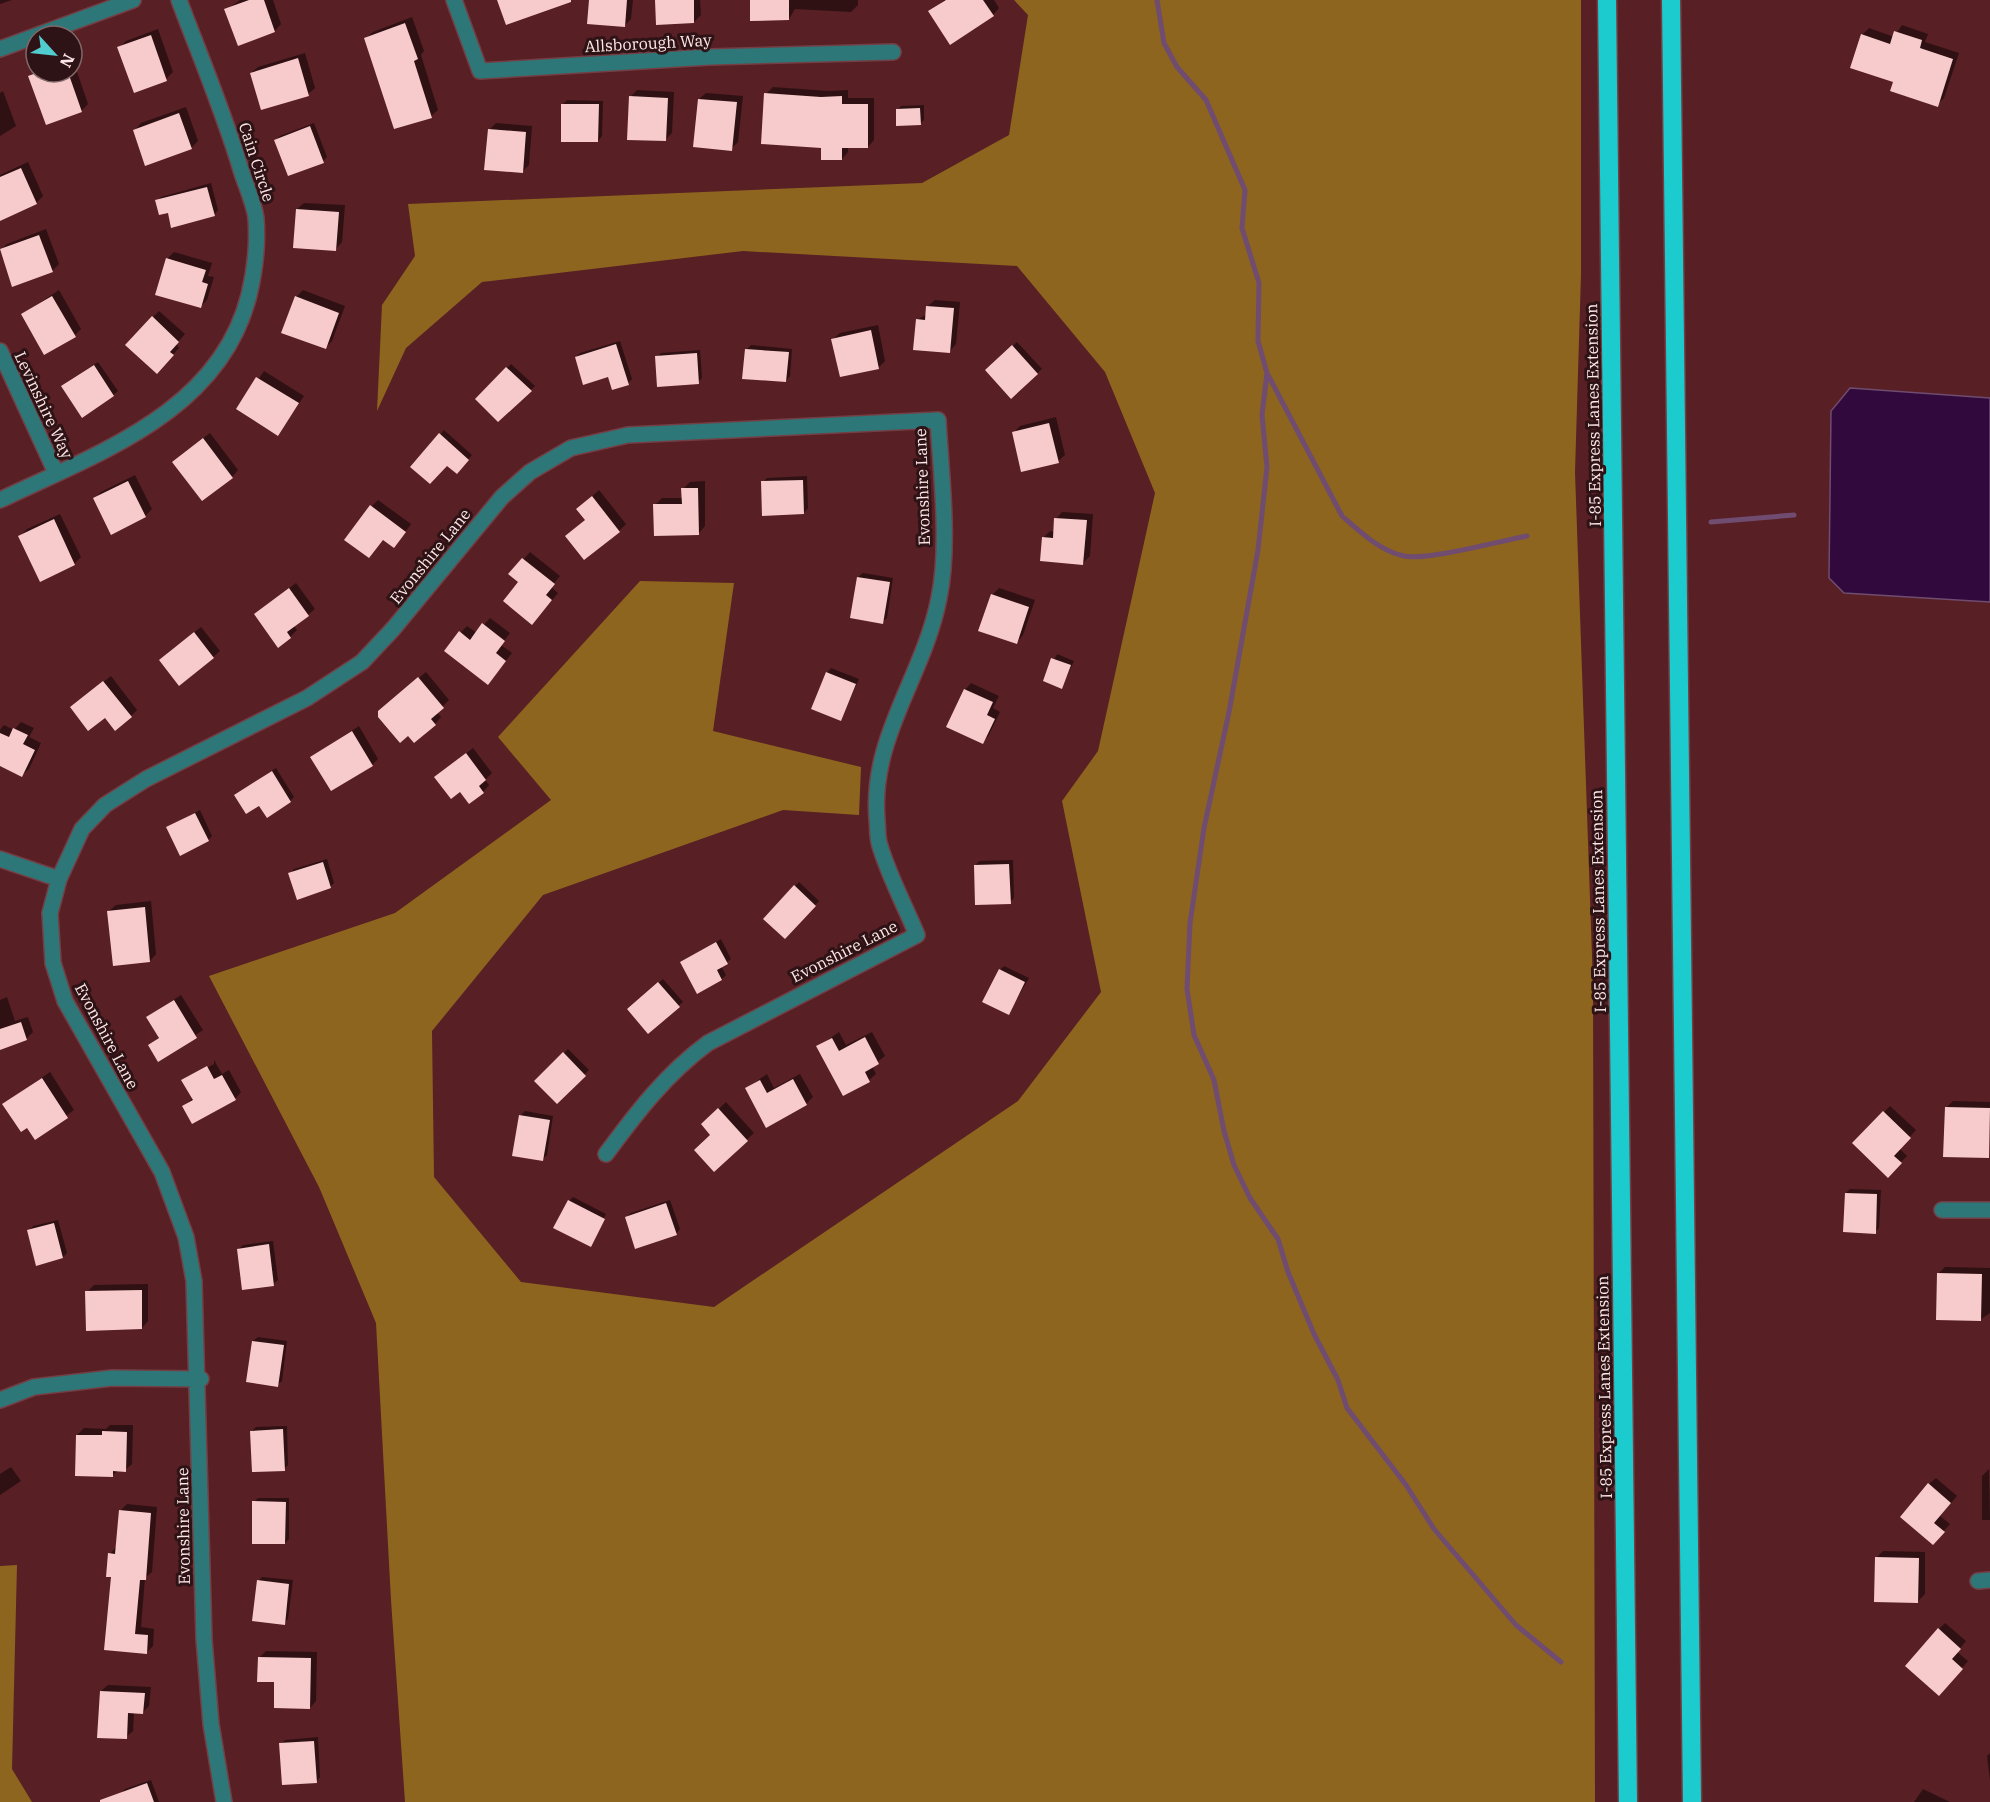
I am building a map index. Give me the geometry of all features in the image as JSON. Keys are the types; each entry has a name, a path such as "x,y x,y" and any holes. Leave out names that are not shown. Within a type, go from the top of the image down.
{"highway":[{"name":"I-85 Express Lanes Extension","path":"1607,0 1628,1802"},
{"path":"1671,0 1692,1802"}],"street":[{"path":"0,49 133,0"},
{"name":"Cain Circle","path":"0,500 137,433 178,405 223,357 244,313 255,268 256,217 233,142 178,0"},
{"name":"Allsborough Way","path":"454,0 480,71 710,57 893,52"},
{"name":"Levinshire Way","path":"0,351 56,473"},
{"name":"Evonshire Lane","path":"224,1802 211,1724 204,1639 200,1379 194,1281 186,1237 162,1172 65,1002 53,963 50,913 59,879 82,829 105,805 146,779 307,698 362,662 393,629 502,497 530,472 571,448 628,435 938,420 944,527 940,597 921,660 887,738 878,770 876,800 879,844 917,934 708,1044 685,1060 648,1097 606,1154"},
{"path":"0,860 59,879"},
{"path":"1942,1210 1990,1210"},
{"path":"0,1400 34,1387 112,1378 200,1379"}],"shaded area":[{"path":"1014,0 1581,0 1581,274 1575,472 1593,984 1595,1802 405,1802 376,1323 319,1187 209,976 395,913 551,800 498,737 640,581 734,583 713,731 861,767 859,815 783,810 543,895 432,1031 434,1177 521,1282 714,1307 1018,1101 1101,992 1062,801 1098,751 1155,493 1105,372 1017,266 743,251 482,282 406,348 377,411 382,305 415,256 408,204 922,183 1009,135 1028,15"},
{"path":"1850,388 1990,398 1990,602 1844,593 1829,578 1831,411"},
{"path":"17,1565 12,1769 32,1802 0,1802 0,1566"}],"building":[{"path":"249,0 264,0 275,32 238,46 224,9"},
{"path":"497,0 571,0 571,2 506,25"},
{"path":"589,0 627,0 625,27 587,24"},
{"path":"655,0 694,0 694,23 656,25"},
{"path":"750,0 789,0 789,20 750,21"},
{"path":"946,0 983,0 994,16 950,45 928,11"},
{"path":"405,23 418,59 414,61 432,118 394,129 364,38"},
{"path":"1894,31 1922,40 1920,48 1953,59 1938,107 1890,91 1893,82 1850,68 1861,34 1890,44"},
{"path":"151,35 167,81 134,93 117,47"},
{"path":"298,58 309,96 261,110 250,73"},
{"path":"31,84 72,84 82,112 46,125"},
{"path":"764,93 821,97 842,96 842,104 868,104 868,148 842,148 842,160 821,160 821,148 761,144"},
{"path":"629,96 668,98 666,141 627,140"},
{"path":"698,99 737,102 732,151 693,147"},
{"path":"561,104 599,104 598,142 561,142"},
{"path":"920,108 921,125 896,126 896,109"},
{"path":"179,113 192,149 145,166 133,130"},
{"path":"310,126 324,163 288,176 274,140"},
{"path":"488,129 526,132 523,173 484,170"},
{"path":"21,168 37,204 0,221 0,177"},
{"path":"207,187 215,216 171,228 168,213 159,215 155,200"},
{"path":"296,209 339,212 336,251 293,248"},
{"path":"39,235 53,272 12,287 0,249"},
{"path":"166,258 206,270 202,282 208,284 201,308 155,295"},
{"path":"52,296 76,337 44,355 21,314"},
{"path":"295,296 339,313 326,349 281,333"},
{"path":"926,306 954,308 950,353 913,350 916,319 925,320"},
{"path":"152,316 179,342 170,352 174,355 157,374 125,345"},
{"path":"871,330 879,369 840,377 831,339"},
{"path":"616,344 629,385 612,390 608,377 583,385 575,357"},
{"path":"1012,345 1038,374 1011,399 985,370"},
{"path":"745,349 789,352 786,382 742,379"},
{"path":"697,353 699,384 657,387 655,356"},
{"path":"94,365 114,396 82,418 61,386"},
{"path":"506,367 532,391 498,422 475,399"},
{"path":"256,377 299,403 278,436 236,409"},
{"path":"1049,423 1059,463 1021,472 1012,432"},
{"path":"439,433 469,460 457,474 447,466 430,484 410,467"},
{"path":"203,438 233,478 202,501 172,462"},
{"path":"803,480 804,514 762,516 761,481"},
{"path":"128,481 146,517 111,535 93,498"},
{"path":"681,488 698,488 699,535 654,536 653,504 682,504"},
{"path":"592,496 620,532 584,560 565,536 585,520 576,509"},
{"path":"370,505 406,532 394,548 383,540 369,558 344,540"},
{"path":"1054,518 1087,520 1083,565 1040,561 1042,537 1053,538"},
{"path":"54,519 75,565 40,582 18,536"},
{"path":"522,558 555,584 546,595 552,600 532,625 503,601 518,582 508,574"},
{"path":"857,577 890,582 883,624 850,618"},
{"path":"289,588 309,616 287,632 291,638 278,648 254,614"},
{"path":"991,594 1029,607 1017,644 978,631"},
{"path":"482,623 505,641 496,653 506,661 488,685 444,651 459,631 470,640"},
{"path":"194,632 214,658 179,686 159,660"},
{"path":"1051,658 1071,665 1062,689 1043,681"},
{"path":"826,672 856,684 841,721 811,709"},
{"path":"418,677 444,708 431,719 436,725 414,743 408,736 400,743 378,717 378,711"},
{"path":"103,681 132,717 115,731 105,718 88,731 70,707"},
{"path":"964,689 993,702 987,715 995,719 983,744 946,727"},
{"path":"13,728 28,735 23,744 35,750 22,777 0,766 0,733 9,737"},
{"path":"352,731 373,766 331,791 310,757"},
{"path":"466,753 486,780 479,786 484,793 469,804 460,792 451,799 434,777"},
{"path":"272,771 291,802 267,818 259,806 246,814 234,795"},
{"path":"195,813 209,841 180,856 166,827"},
{"path":"323,862 331,888 297,900 288,873"},
{"path":"1009,864 1011,904 975,905 974,865"},
{"path":"794,885 816,906 785,939 763,919"},
{"path":"145,907 150,962 113,966 107,911"},
{"path":"716,942 728,964 717,970 722,980 697,994 680,962"},
{"path":"999,969 1025,982 1009,1015 982,1002"},
{"path":"658,982 680,1007 648,1034 627,1009"},
{"path":"174,1000 197,1038 158,1062 148,1045 159,1038 146,1017"},
{"path":"21,1022 27,1040 0,1050 0,1029"},
{"path":"865,1037 879,1064 865,1072 870,1082 843,1096 816,1046 832,1038 839,1051"},
{"path":"563,1052 586,1076 557,1104 534,1081"},
{"path":"207,1066 214,1079 222,1075 236,1100 192,1124 182,1106 193,1100 181,1080"},
{"path":"42,1078 68,1118 35,1140 27,1128 21,1132 2,1104"},
{"path":"793,1079 807,1105 766,1128 745,1088 760,1080 767,1093"},
{"path":"1945,1107 1990,1108 1989,1158 1943,1157"},
{"path":"718,1108 748,1141 714,1172 694,1150 710,1135 701,1124"},
{"path":"1883,1111 1911,1138 1894,1156 1902,1163 1888,1178 1852,1143"},
{"path":"519,1115 550,1120 543,1161 512,1156"},
{"path":"1845,1193 1877,1194 1876,1234 1843,1232"},
{"path":"568,1200 605,1219 591,1247 553,1228"},
{"path":"666,1203 677,1235 635,1249 625,1217"},
{"path":"54,1223 63,1258 36,1266 27,1230"},
{"path":"269,1244 274,1286 242,1290 237,1249"},
{"path":"1937,1273 1982,1274 1981,1321 1936,1320"},
{"path":"142,1290 142,1329 86,1331 85,1291"},
{"path":"252,1341 284,1345 278,1387 246,1382"},
{"path":"283,1429 285,1471 252,1472 250,1431"},
{"path":"102,1431 127,1432 126,1472 113,1471 113,1477 75,1476 76,1435 102,1435"},
{"path":"1928,1483 1951,1503 1934,1523 1945,1532 1933,1545 1900,1517"},
{"path":"252,1501 286,1502 285,1544 252,1544"},
{"path":"119,1510 151,1513 146,1580 140,1580 135,1634 148,1635 147,1654 104,1650 111,1577 106,1577 108,1553 115,1554"},
{"path":"1875,1557 1919,1558 1918,1603 1874,1602"},
{"path":"257,1580 289,1584 285,1625 252,1621"},
{"path":"1938,1628 1961,1649 1952,1659 1963,1669 1939,1696 1905,1666"},
{"path":"258,1657 311,1658 310,1709 274,1708 274,1682 257,1682"},
{"path":"100,1691 145,1693 143,1714 128,1713 127,1739 97,1738"},
{"path":"314,1741 317,1783 282,1785 279,1743"},
{"path":"147,1783 154,1802 100,1802 100,1800"}],"waterway":[{"path":"1157,0 1164,43 1177,67 1206,100 1245,190 1242,228 1259,283 1258,341 1267,373 1342,516 1378,545 1404,556 1429,556 1527,536"},
{"path":"1267,373 1262,415 1267,467 1258,550 1229,712 1204,828 1190,923 1187,989 1194,1035 1214,1080 1224,1131 1234,1165 1250,1198 1278,1239 1288,1272 1314,1334 1338,1380 1347,1408 1406,1485 1434,1529 1516,1625 1561,1662"},
{"path":"1711,522 1794,515"}]}
